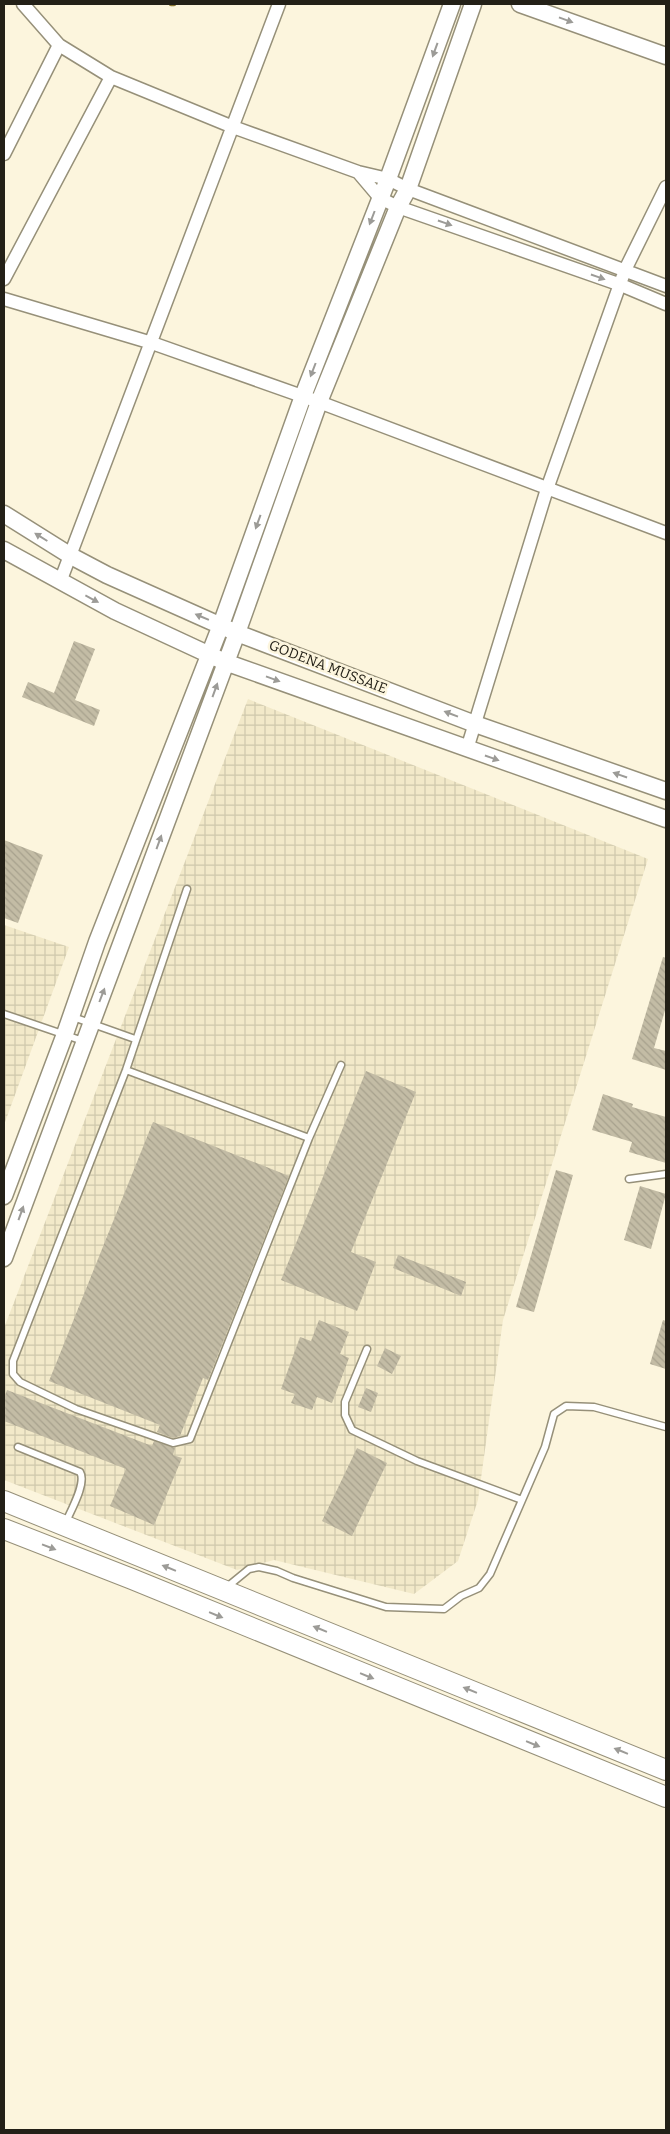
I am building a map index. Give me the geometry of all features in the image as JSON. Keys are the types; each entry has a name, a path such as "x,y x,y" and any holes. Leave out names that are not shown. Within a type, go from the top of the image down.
{"main road":[{"path":"4,1501 666,1770"},
{"path":"4,1530 132,1579 666,1797"},
{"path":"132,1579 142,1558"},
{"path":"503,1732 515,1708"}],"street":[{"path":"23,4 60,45 111,77 233,127 358,172 388,179 408,189 524,231 666,286"},
{"path":"60,582 279,4"},
{"path":"4,1196 65,1034 97,942 208,654 221,625 303,396 388,179 452,4"},
{"path":"4,1258 237,633 320,402 398,207 408,189 473,4"},
{"path":"520,4 666,56"},
{"path":"4,154 60,45"},
{"path":"4,279 111,77"},
{"path":"358,172 380,198 398,207 621,284 666,304"},
{"path":"467,749 546,489 625,270 666,187"},
{"path":"517,248 524,231"},
{"path":"4,299 152,342 320,402 666,533"},
{"name":"GODENA MUSSAIE","path":"4,514 70,556 134,588 237,633 475,724 666,791"},
{"path":"4,550 116,611 225,662 666,819"}],"lane":[{"path":"187,889 126,1070 14,1361 13,1374 20,1382 76,1409 173,1443 190,1439 309,1138 342,1065"},
{"path":"4,1014 85,1042"},
{"path":"71,1017 135,1039"},
{"path":"126,1070 309,1138"},
{"path":"629,1179 666,1174"},
{"path":"366,1349 345,1402 346,1415 352,1430 417,1461 522,1500"},
{"path":"224,1590 249,1569 259,1568 277,1571 381,1606 444,1608 461,1596 479,1588 490,1574 545,1447 554,1414 566,1406 594,1407 666,1427"},
{"path":"18,1447 80,1472 82,1475 83,1482 64,1526"}],"shaded area":[{"path":"248,699 648,859 503,1320 478,1500 458,1561 414,1594 274,1560 237,1570 4,1480 4,1328"},
{"path":"4,925 69,947 4,1125"}],"building":[{"path":"74,641 95,649 75,700 100,710 94,726 22,697 28,682 54,693"},
{"path":"4,840 43,855 18,923 4,918"},
{"path":"663,957 666,958 666,1007 654,1048 666,1051 666,1070 632,1059"},
{"path":"366,1071 416,1092 351,1252 376,1262 357,1311 281,1280"},
{"path":"603,1094 633,1104 632,1107 666,1117 666,1163 629,1152 632,1142 592,1130"},
{"path":"153,1122 289,1176 208,1380 203,1378 180,1436 173,1438 157,1432 160,1425 49,1381"},
{"path":"556,1170 573,1175 534,1312 516,1307"},
{"path":"640,1186 666,1194 651,1249 624,1240"},
{"path":"398,1255 466,1282 461,1296 393,1268"},
{"path":"319,1320 349,1332 340,1354 349,1358 332,1403 317,1397 312,1410 291,1403 295,1394 281,1389 300,1337 311,1341"},
{"path":"663,1320 666,1321 666,1369 650,1364"},
{"path":"385,1348 401,1356 392,1374 377,1366"},
{"path":"366,1388 378,1393 371,1412 358,1407"},
{"path":"7,1390 152,1446 154,1441 175,1448 173,1455 182,1458 154,1525 110,1506 126,1469 4,1421 4,1398"},
{"path":"357,1448 387,1463 352,1536 322,1521"}]}
